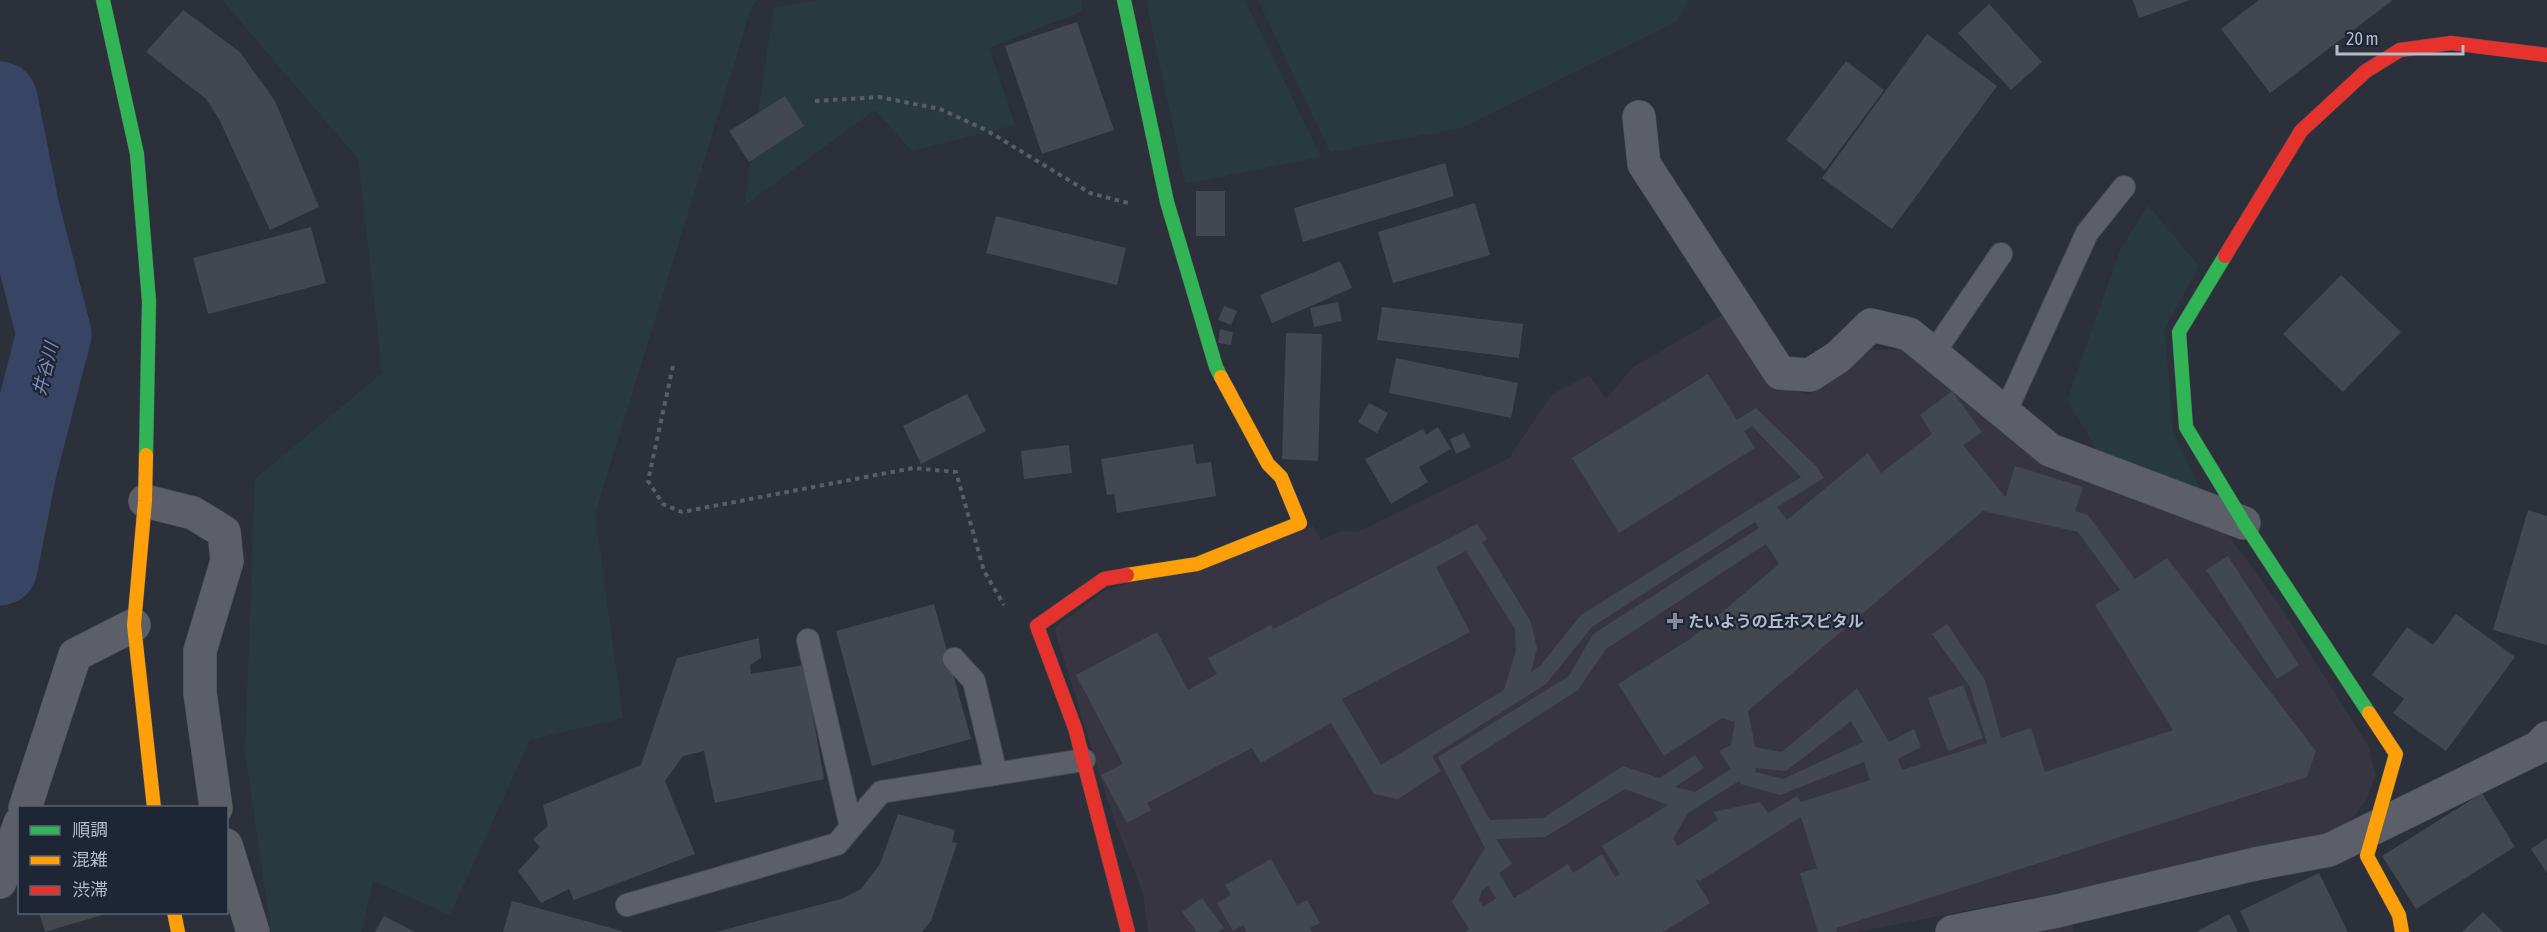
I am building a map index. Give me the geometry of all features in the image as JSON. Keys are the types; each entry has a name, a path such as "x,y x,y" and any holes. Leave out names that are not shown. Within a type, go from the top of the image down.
{"street":[{"path":"103,0 138,165 149,301 146,501 134,625 154,806"},
{"path":"1124,0 1167,202 1216,367 1268,464 1281,477 1300,523 1197,564 1104,579 1037,626 1075,728 1128,932"},
{"path":"2402,932 2399,915 2367,856 2373,828 2396,754 2244,523 2186,427 2179,332 2301,131 2366,71 2400,50 2451,43 2547,54"},
{"path":"1639,117 1644,164 1780,373 1809,375 1838,357 1871,325 1909,334 2050,450 2244,523"},
{"path":"146,501 193,513 224,532 227,561 200,651 200,693 216,806"},
{"path":"25,806 75,655 134,625"},
{"path":"1952,932 2060,922 2255,864 2329,850 2538,747 2547,738"},
{"path":"0,882 18,829"},
{"path":"228,851 253,932"},
{"path":"174,914 178,932"}],"lane":[{"path":"2005,413 2087,233 2124,187"},
{"path":"1933,354 2001,254"},
{"path":"808,640 851,827"},
{"path":"954,659 974,681 996,774"},
{"path":"627,905 837,844 881,792 1084,760"}],"path":[{"path":"815,101 879,97 940,109 986,130 1090,193 1126,203 1167,202"},
{"path":"673,366 648,481 663,504 682,512 913,468 956,472 984,571 1002,604 1037,626"}],"shaded area":[{"path":"222,0 757,0 751,9 595,514 623,718 530,740 450,915 373,881 361,932 271,932 245,751 255,479 382,373 358,159"},
{"path":"818,0 1081,0 1083,11 989,48 1015,125 912,151 875,110 744,206 774,7"},
{"path":"1146,0 1245,0 1321,157 1185,184"},
{"path":"1258,0 1688,0 1677,21 1462,128 1330,152"},
{"path":"2148,205 2199,266 2165,329 2173,433 2203,495 2097,450 2067,400 2120,250"},
{"name":"たいようの丘ホスピタル","path":"1726,313 1770,384 1809,395 1872,350 1901,349 1920,358 2124,488 2229,536 2278,603 2369,747 2375,776 2367,799 2348,824 2315,843 1857,932 1148,932 1143,893 1113,817 1054,628 1105,590 1313,526 1321,540 1342,531 1358,532 1509,458 1552,394 1589,375 1606,399 1633,367"},
{"path":"2072,924 2074,932 2035,932"}],"building":[{"path":"2133,0 2190,0 2139,18"},
{"path":"2259,0 2393,0 2270,93 2221,29"},
{"path":"1989,4 2042,62 2011,90 1958,33"},
{"path":"183,10 240,52 275,101 319,207 270,230 219,119 206,99 146,52"},
{"path":"1077,22 1114,130 1042,154 1005,46"},
{"path":"1927,34 1997,86 1892,229 1822,178"},
{"path":"1846,61 1884,90 1825,170 1786,140"},
{"path":"785,96 804,126 749,162 729,131"},
{"path":"1445,163 1454,196 1303,242 1294,208"},
{"path":"1196,191 1225,191 1225,236 1196,236"},
{"path":"1475,203 1490,255 1393,283 1378,232"},
{"path":"996,216 1126,248 1117,285 986,253"},
{"path":"311,227 326,283 208,314 193,258"},
{"path":"1340,261 1352,288 1272,323 1260,295"},
{"path":"2341,275 2401,332 2343,392 2283,334"},
{"path":"1338,302 1342,321 1314,327 1310,308"},
{"path":"1224,306 1237,311 1231,325 1218,320"},
{"path":"1382,307 1523,324 1519,358 1377,340"},
{"path":"1220,329 1233,332 1231,345 1218,343"},
{"path":"1286,333 1322,334 1318,461 1282,459"},
{"path":"1396,358 1518,383 1511,418 1389,393"},
{"path":"1708,374 1737,420 1756,408 1817,467 1824,478 1777,507 1787,520 1868,453 1881,473 1932,434 1920,415 1952,391 1982,432 1963,445 2003,494 2001,495 2006,496 2015,466 2083,487 2075,511 2088,515 2135,579 2167,558 2316,751 2307,777 1836,928 1837,932 1818,932 1800,873 1817,868 1801,817 1700,881 1695,879 1710,903 1663,932 1465,932 1469,929 1452,902 1485,848 1438,757 1569,676 1593,634 1759,528 1755,522 1592,627 1546,684 1432,756 1441,771 1398,799 1374,794 1331,723 1261,763 1252,748 1147,803 1151,810 1127,823 1101,775 1123,764 1076,675 1157,632 1188,690 1217,674 1208,658 1271,625 1273,629 1477,524 1487,539 1482,542 1531,622 1537,648 1531,672 1540,666 1581,615 1801,477 1752,426 1744,431 1755,448 1619,533 1572,458","holes":["1983,511 2078,532 2120,590 2095,605 2173,730 2045,772 2031,728 2001,738 1985,680 1947,624 1932,634 1970,687 1987,743 1902,770 1898,759 1921,747 1914,729 1889,742 1857,688 1782,752 1755,747 1748,711","1766,544 1779,564 1690,639 1618,684 1664,756 1722,718 1735,722 1731,745 1719,751 1731,769 1695,792 1675,787 1704,768 1695,755 1659,778 1623,766 1543,818 1490,820 1460,766 1578,690 1606,649","1466,551 1515,629 1516,650 1504,690 1381,765 1342,699 1470,632 1436,567","1851,721 1863,742 1783,779 1755,772 1756,768 1786,771","1864,762 1870,780 1801,802 1797,796 1768,813 1760,802 1713,812 1718,820 1678,846 1673,839 1688,813 1739,781 1741,784 1780,795","1625,789 1668,805 1602,846 1620,874 1615,877 1602,854 1573,873 1568,864 1514,898 1499,873 1512,864 1496,839 1545,837","1488,886 1496,898 1483,907 1479,900 1482,890"]},
{"path":"967,394 986,431 921,464 903,426"},
{"path":"1369,403 1388,413 1377,433 1358,422"},
{"path":"1438,427 1451,449 1419,467 1428,482 1391,504 1365,459 1423,429 1426,435"},
{"path":"1464,433 1471,447 1456,454 1450,439"},
{"path":"1193,444 1196,464 1211,462 1216,496 1117,513 1114,494 1107,495 1101,459"},
{"path":"1069,445 1072,473 1024,479 1021,451"},
{"path":"2528,510 2547,516 2547,645 2493,630"},
{"path":"2228,556 2299,665 2277,679 2206,570"},
{"path":"934,604 971,739 872,766 836,631"},
{"path":"2456,614 2515,657 2446,751 2393,713 2404,699 2372,675 2407,627 2433,645"},
{"path":"759,638 761,658 750,665 751,674 804,665 824,779 715,803 704,751 683,756 665,781 695,854 574,900 569,889 541,903 518,871 540,847 533,839 548,826 543,805 641,765 677,658"},
{"path":"1963,685 1983,738 1948,751 1928,698"},
{"path":"2482,793 2515,847 2416,909 2382,856"},
{"path":"898,814 955,830 952,842 957,843 931,921 922,932 716,932 841,899 861,889 880,864"},
{"path":"2547,838 2547,873 2531,849"},
{"path":"1271,859 1297,905 1307,900 1320,923 1310,928 1312,932 1247,932 1243,925 1233,931 1217,903 1231,895 1225,885"},
{"path":"2319,873 2348,932 2250,932 2240,911"},
{"path":"1202,898 1224,928 1217,932 1197,932 1182,912"},
{"path":"512,901 622,931 622,932 503,932"},
{"path":"2483,912 2503,932 2462,932"},
{"path":"40,914 106,914 45,932"},
{"path":"2229,914 2238,932 2196,932"},
{"path":"384,916 415,932 375,932"}],"waterway":[{"name":"井谷川","path":"0,99 22,209 54,334 19,471 0,568"}],"traffic: fast":[{"path":"103,0 137,154 149,301 146,455"},
{"path":"1124,0 1167,202 1216,367 1221,377"},
{"path":"2225,256 2179,332 2186,427 2244,523 2369,713"}],"traffic: slow":[{"path":"1127,575 1197,564 1300,523 1281,477 1268,464 1221,377"},
{"path":"146,455 145,501 134,625 154,806"},
{"path":"2369,713 2396,754 2367,856 2399,915 2402,932"},
{"path":"174,914 178,932"}],"traffic: jam":[{"path":"2225,256 2301,131 2366,71 2400,50 2451,43 2547,55"},
{"path":"1127,575 1104,579 1037,626 1075,728 1128,932"}],"place":[{"name":"たいようの丘ホスピタル","path":"1675,621"}]}
